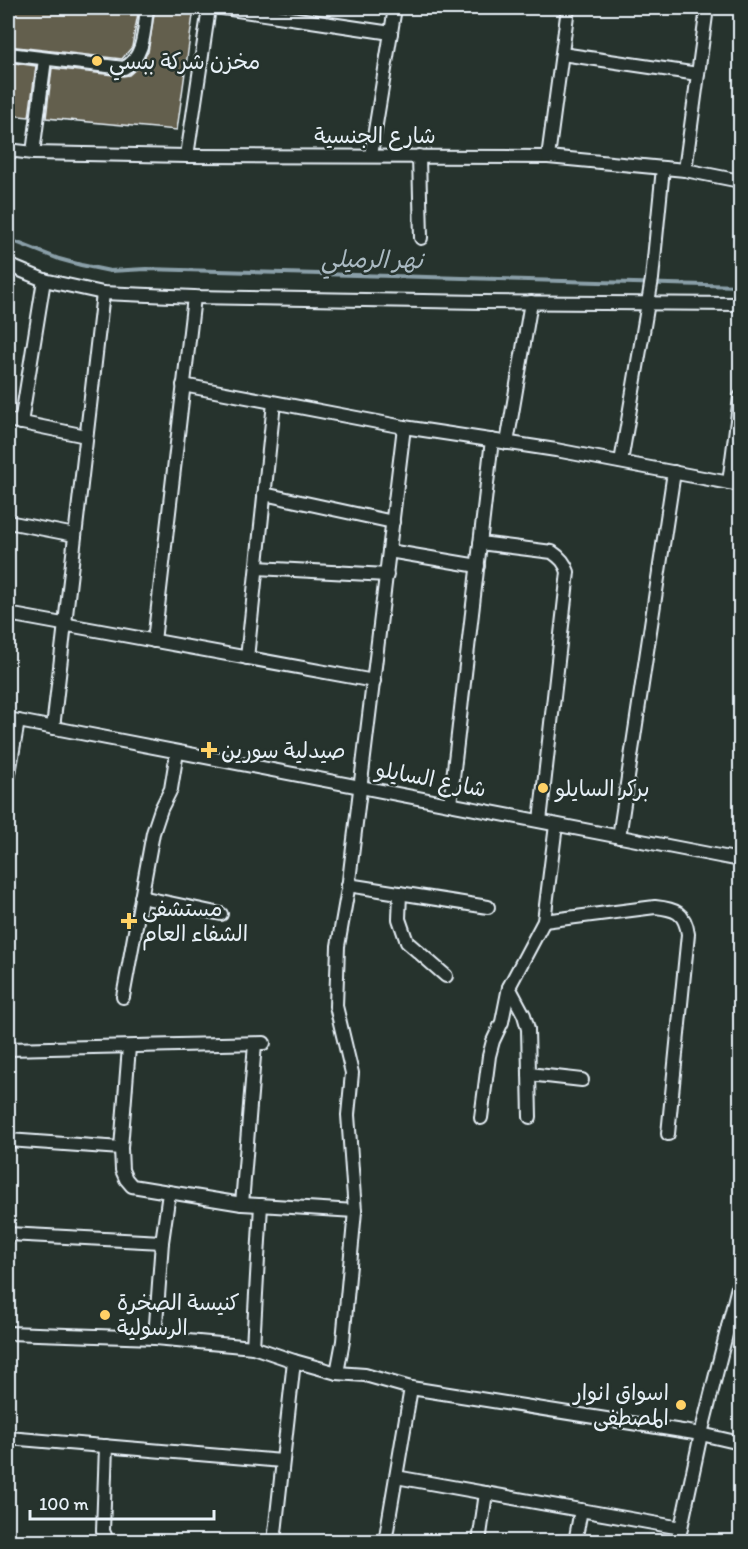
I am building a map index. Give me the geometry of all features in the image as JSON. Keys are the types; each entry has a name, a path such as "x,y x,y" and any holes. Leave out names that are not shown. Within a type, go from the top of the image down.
{"street":[{"path":"8,54 124,68 133,63 140,53 147,8"},
{"path":"187,156 209,8"},
{"path":"224,8 391,33"},
{"path":"370,156 395,8"},
{"path":"548,157 568,8"},
{"path":"685,170 707,8"},
{"path":"562,54 698,74"},
{"path":"33,153 45,59"},
{"name":"شارع الجنسية","path":"8,150 33,153 187,156 548,157 685,170 741,181"},
{"path":"419,156 421,238"},
{"path":"621,462 652,279 663,168"},
{"path":"8,265 44,280 103,293 194,297 531,302 649,299 741,304"},
{"path":"21,423 44,280"},
{"path":"53,728 103,293"},
{"path":"154,641 194,297"},
{"path":"507,443 531,302"},
{"path":"183,385 404,427 621,462 735,484 741,397"},
{"path":"247,658 274,403"},
{"path":"8,420 87,436"},
{"path":"337,1373 343,1341 354,1211 348,1115 352,1073 336,1005 338,946 374,681 404,427"},
{"path":"450,804 492,440"},
{"path":"619,837 674,472"},
{"path":"264,494 393,522"},
{"path":"8,522 75,535"},
{"path":"480,543 552,552 566,564 568,572 540,821"},
{"path":"389,551 478,566"},
{"path":"257,568 387,575"},
{"path":"8,614 374,681"},
{"path":"8,779 13,720"},
{"name":"شارع السايلو","path":"13,720 741,860"},
{"path":"123,997 153,833 171,789 177,752"},
{"path":"481,1118 489,1056 502,1022 509,987 544,921 556,825"},
{"path":"348,885 488,907"},
{"path":"400,893 399,919 407,942 446,976"},
{"path":"141,897 220,914"},
{"path":"544,921 655,907 670,908 679,913 687,922 688,934 668,1134"},
{"path":"509,987 524,1015 528,1029 530,1116"},
{"path":"8,1049 260,1043 242,1204"},
{"path":"129,1047 121,1148 122,1170 132,1186 242,1204 354,1211"},
{"path":"529,1074 582,1080"},
{"path":"8,1140 121,1148"},
{"path":"155,1338 162,1242 169,1193"},
{"path":"253,1347 261,1205"},
{"path":"8,1234 162,1242"},
{"path":"678,1542 701,1434 734,1328 741,1279"},
{"path":"8,1333 155,1338 253,1347 337,1373 365,1375 411,1388 701,1434 741,1443"},
{"path":"274,1542 294,1361"},
{"path":"385,1542 411,1388"},
{"path":"8,1438 282,1461"},
{"path":"106,1446 103,1531 108,1542"},
{"path":"396,1477 681,1528"},
{"path":"479,1542 486,1493"},
{"path":"575,1542 581,1510"}],"building":[{"path":"8,8 139,8 132,47 122,59 8,46"},
{"path":"155,8 194,8 177,130 46,118 52,68 129,75 148,52"},
{"path":"8,62 36,66 29,117 8,115"}],"waterway":[{"name":"نهر الرميلي","path":"8,239 59,259 110,271 146,269 740,286"}],"place":[{"name":"مخزن شركة ببسي","path":"97,61"},
{"name":"صيدلية سورين","path":"209,750"},
{"name":"بركر السايلو","path":"543,788"},
{"name":"مستشفى الشفاء العام","path":"129,921"},
{"name":"كنيسة الصخرة الرسولية","path":"105,1315"},
{"name":"اسواق انوار المصطفى","path":"681,1405"}]}
